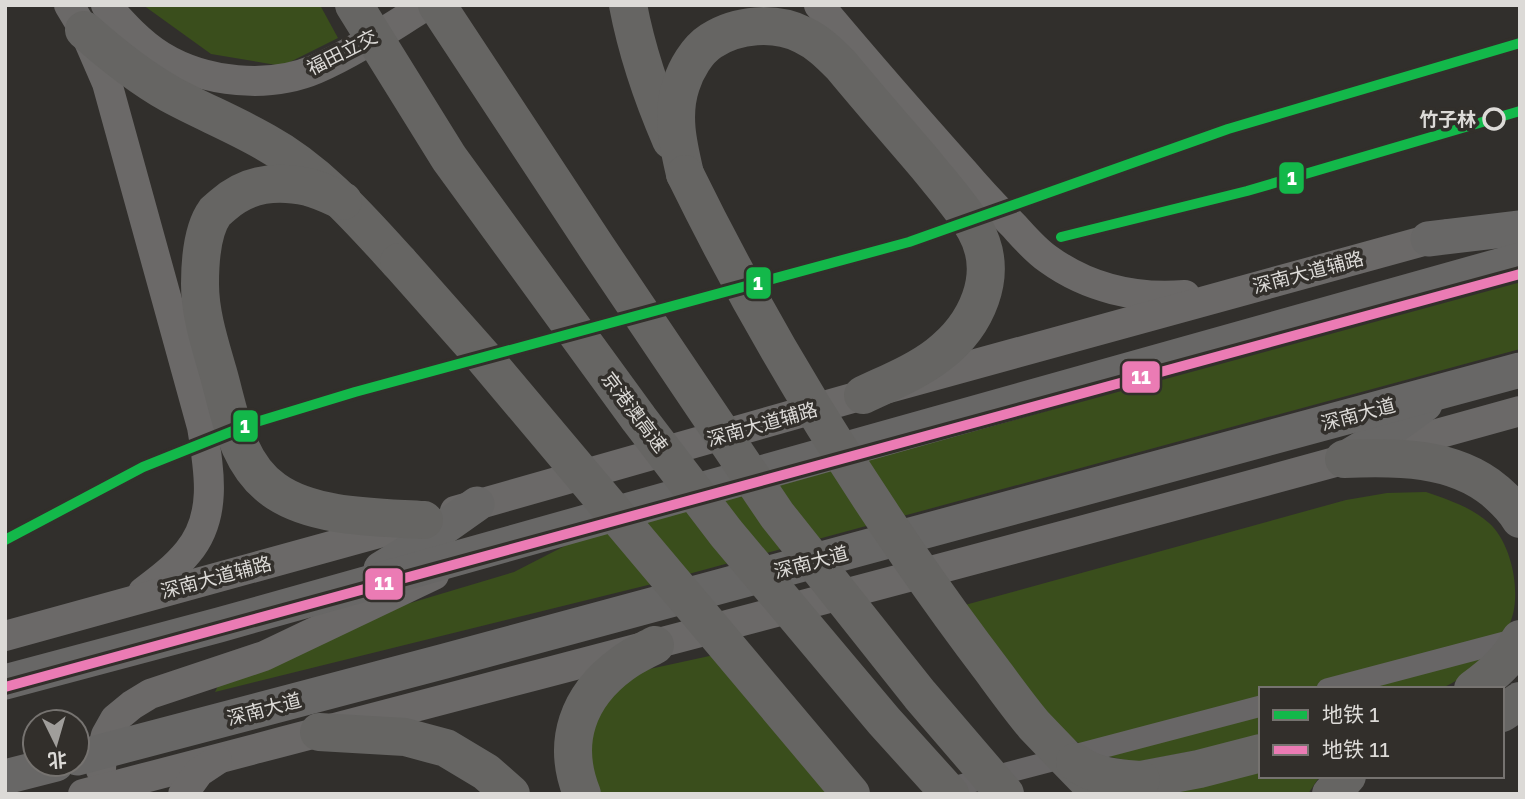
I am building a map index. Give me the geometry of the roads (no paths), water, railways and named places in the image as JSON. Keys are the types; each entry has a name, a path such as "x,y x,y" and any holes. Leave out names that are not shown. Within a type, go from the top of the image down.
{"highway":[{"name":"京港澳高速","path":"354,5 449,158 655,440 726,533 884,721 950,794"},
{"path":"437,5 777,515 920,695 1005,794"},
{"path":"628,5 639,52 658,109 685,174 718,241 797,382 875,506 946,610 1013,698 1054,746 1101,794"},
{"path":"87,14 113,56 139,75 266,142 297,163 343,201 494,370 851,794"},
{"path":"685,174 678,145 677,101 681,84 697,54 709,42 746,27 785,29 802,34 822,46 913,132 950,195 990,223 981,244 986,272 985,288 971,320 939,355 919,368 863,395"},
{"path":"343,201 309,187 280,184 255,186 234,195 215,211 206,233 201,258 200,286 190,328 217,425 240,449 254,471 275,491 303,504 335,514 424,520"},
{"path":"1345,459 1383,457 1444,465 1486,484 1503,498 1520,519"},
{"path":"1476,687 1496,672 1513,653 1520,638"},
{"path":"582,794 574,767 573,744 575,727 585,702 600,682 623,663 655,645"},
{"path":"1504,712 1520,701"},
{"path":"319,732 405,737 446,748 486,772 511,794"},
{"path":"1054,746 1077,765 1093,773 1141,780 1259,754"},
{"path":"1331,794 1345,778"}],"main road":[{"name":"福田立交","path":"87,14 134,35 162,56 191,69 219,78 249,80 283,78 313,70 336,60 427,5"},
{"path":"819,5 913,132"},
{"path":"87,14 110,94 190,328"},
{"name":"深南大道辅路","path":"5,636 1520,214"},
{"path":"990,223 1032,245 1072,274 1126,293 1181,296 1241,290"},
{"path":"1428,239 1520,228"},
{"path":"5,682 484,551 1520,260"},
{"name":"深南大道","path":"103,751 1520,370"},
{"path":"1345,459 1415,410 1458,387"},
{"path":"484,551 264,656 149,694 115,719 106,735 101,768 112,790 221,757 655,645 1520,411"},
{"path":"135,599 190,551 203,527 217,425"},
{"path":"340,591 412,550 477,504"},
{"path":"183,794 199,772 221,757"}],"street":[{"path":"1334,687 1520,638"},
{"path":"927,794 1259,707"}],"metro line":[{"name":"1","path":"5,540 143,467 253,423 355,392 909,242 1228,129 1520,43"},
{"name":"1","path":"1061,237 1247,191 1520,111"},
{"name":"11","path":"5,687 1520,274"}],"place":[{"name":"竹子林","path":"1494,119"}]}
